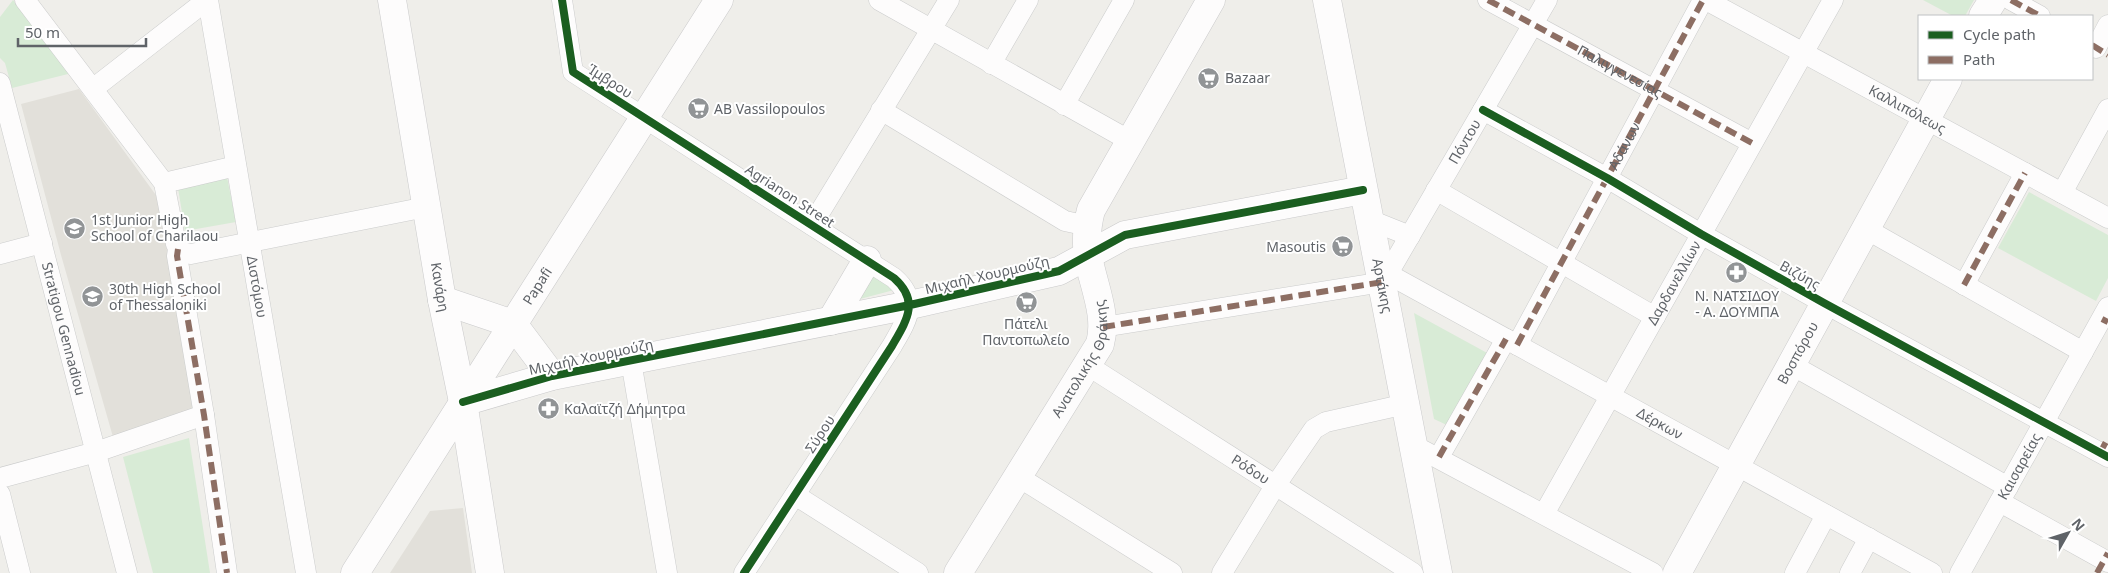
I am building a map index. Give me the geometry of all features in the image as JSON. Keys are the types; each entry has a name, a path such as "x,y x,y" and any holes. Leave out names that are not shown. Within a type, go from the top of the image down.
{"street":[{"path":"25,0 164,182 181,245 177,256 204,414 227,573"},
{"path":"94,88 208,0"},
{"name":"Διστόμου","path":"208,0 306,573"},
{"name":"Κανάρη","path":"392,0 442,300 463,402 490,573"},
{"name":"Ίμβρου","path":"562,0 573,72 644,118"},
{"name":"Papafi","path":"356,573 718,0"},
{"path":"879,0 1132,142"},
{"path":"812,225 949,0"},
{"path":"990,64 1028,0"},
{"path":"1064,105 1124,0"},
{"name":"Ανατολικής Θράκης","path":"958,573 1100,344 1103,327 1088,256 1088,226 1095,204 1132,142 1210,0"},
{"name":"Αρτάκης","path":"1327,0 1363,190 1385,278 1413,445 1438,573"},
{"name":"Παλιγγενεσίας","path":"1488,0 1752,143"},
{"name":"Πόντου","path":"1385,278 1547,0"},
{"name":"Καλλιπόλεως","path":"1705,0 2108,218"},
{"name":"Αδάνων","path":"1439,457 1562,263 1705,0"},
{"name":"Δαρδανελλίων","path":"1544,514 1833,0"},
{"path":"1984,15 1993,0"},
{"path":"2011,0 2038,15"},
{"path":"2098,49 2108,25"},
{"name":"Βοσπόρου","path":"1677,573 1947,80"},
{"name":"Stratigou Gennadiou","path":"0,83 127,573"},
{"path":"2062,193 2108,109"},
{"path":"882,110 1065,221 1088,226"},
{"name":"Βιζύης","path":"1483,110 1607,178 1701,234 1824,303 2044,423 2105,449"},
{"name":"Agrianon Street","path":"644,118 897,280 906,293 910,305"},
{"path":"164,182 236,166"},
{"path":"1964,285 2025,173"},
{"name":"Μιχαήλ Χουρμούζη","path":"463,402 552,376 910,305 1059,272 1125,235 1363,190"},
{"path":"1436,190 1655,317"},
{"path":"181,245 249,242 426,207"},
{"path":"1370,220 1410,236"},
{"path":"1866,229 2083,352"},
{"path":"0,254 42,244"},
{"path":"831,321 867,260"},
{"path":"1103,327 1385,278"},
{"name":"Δέρκων","path":"1385,278 1512,342 1932,573"},
{"path":"442,300 513,324 552,376"},
{"name":"Σύρου","path":"744,573 892,346 910,305"},
{"name":"Καισαρείας","path":"1960,573 2083,352 2106,316"},
{"path":"631,361 667,573"},
{"path":"1790,364 2004,494 2104,562"},
{"name":"Ρόδου","path":"1087,365 1413,573"},
{"path":"1222,573 1275,486 1308,436 1318,426 1406,404"},
{"path":"0,478 96,452 204,414"},
{"path":"1413,445 1439,457 1653,573"},
{"path":"1018,476 1172,573"},
{"path":"0,494 20,573"},
{"path":"795,495 918,573"},
{"path":"1795,573 1826,515"},
{"path":"1850,573 1868,538"}],"shaded area":[{"path":"79,89 158,198 195,411 113,437 61,255 21,104"},
{"path":"463,508 472,573 390,573 430,511"}],"green space":[{"path":"13,0 72,73 12,88 5,63 0,58 0,17"},
{"path":"1923,0 1974,0 1966,15 1951,15"},
{"path":"227,177 236,222 185,231 178,188"},
{"path":"2029,192 2108,235 2108,278 2096,301 1998,248"},
{"path":"866,271 894,290 856,300"},
{"path":"1414,313 1489,354 1449,426 1434,419"},
{"path":"189,438 210,573 153,573 123,457"}],"marked path":[{"path":"1488,0 1752,143"},
{"path":"1517,345 1703,0"},
{"path":"2011,0 2038,15"},
{"path":"2093,46 2108,55"},
{"path":"1964,285 2025,173"},
{"path":"178,249 177,256 204,415 227,573"},
{"path":"1103,327 1383,282"},
{"path":"2102,319 2108,322"},
{"path":"1439,457 1506,339"},
{"path":"2100,453 2108,438"},
{"path":"2097,573 2108,553"}],"cycle path":[{"path":"562,0 573,72 894,278 907,295 909,303 906,319 892,346 744,573"},
{"path":"1483,110 1607,178 1701,234 1824,303 2108,457"},
{"path":"463,402 552,376 910,305 1059,271 1125,235 1363,190"}],"place":[{"name":"Bazaar","path":"1209,78"},
{"name":"AB Vassilopoulos","path":"698,109"},
{"name":"1st Junior High School of Charilaou","path":"75,228"},
{"name":"Masoutis","path":"1342,247"},
{"name":"Ν. ΝΑΤΣΙΔΟΥ - Α. ΔΟΥΜΠΑ","path":"1737,273"},
{"name":"30th High School of Thessaloniki","path":"93,297"},
{"name":"Πάτελι Παντοπωλείο","path":"1026,302"},
{"name":"Καλαϊτζή Δήμητρα","path":"548,409"}]}
